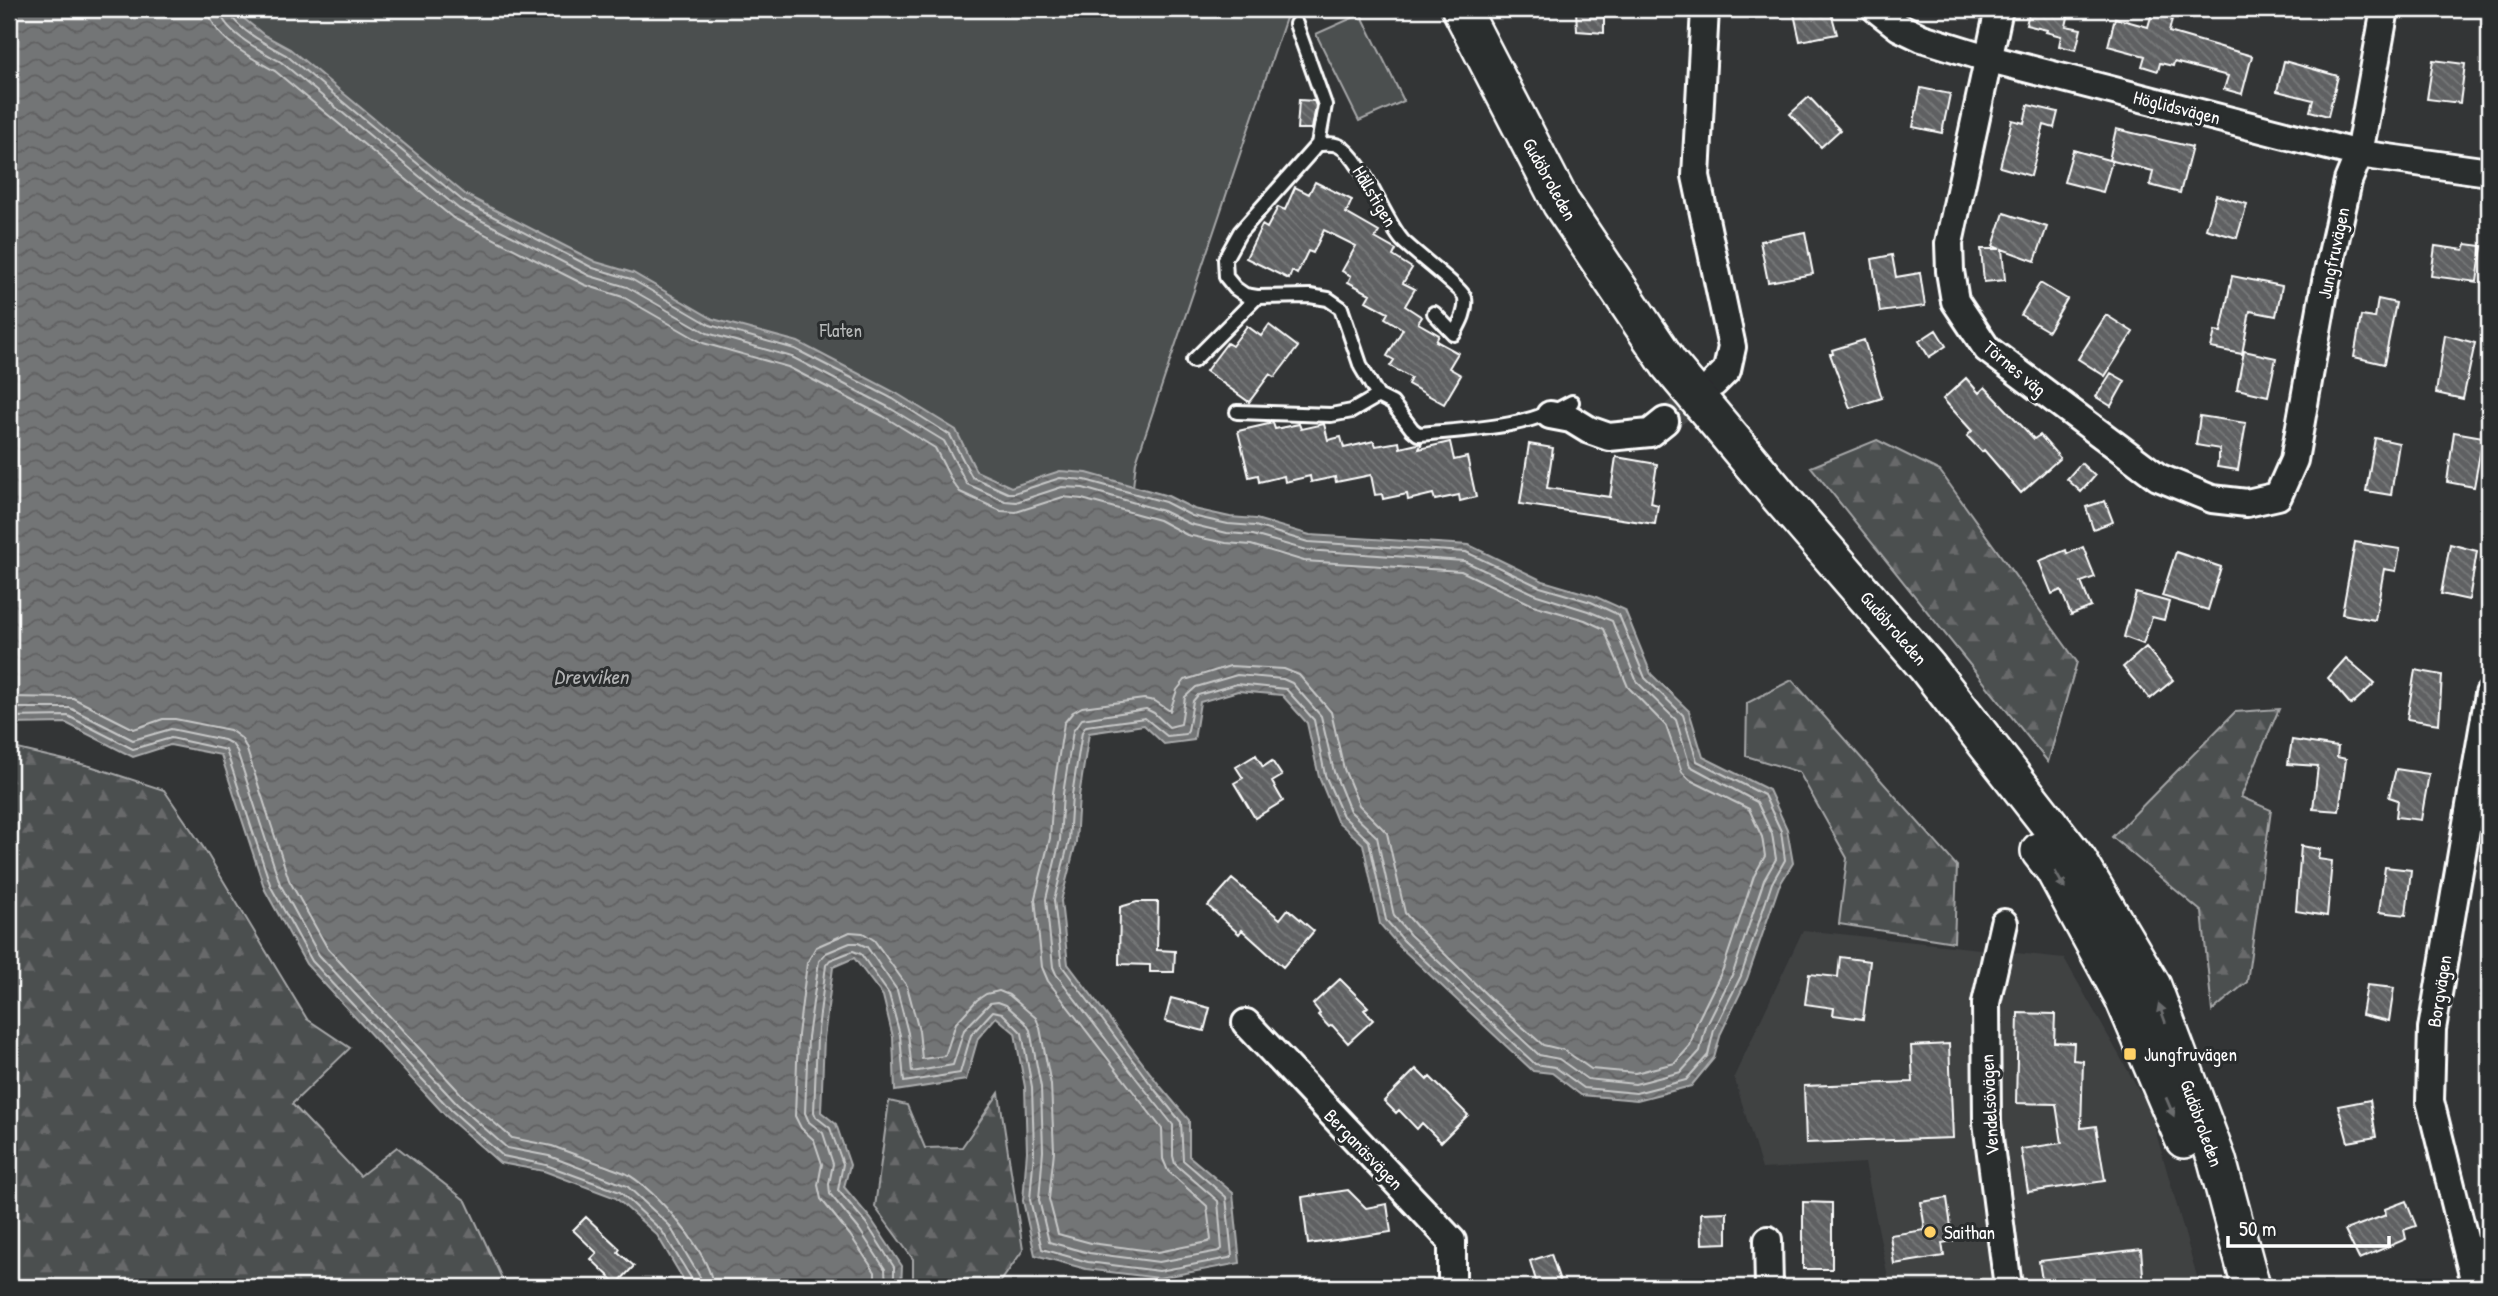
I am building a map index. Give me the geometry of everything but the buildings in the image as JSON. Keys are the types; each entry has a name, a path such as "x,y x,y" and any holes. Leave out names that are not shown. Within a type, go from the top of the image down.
{"main road":[{"name":"Gudöbroleden","path":"1441,9 1543,212 1658,375 1914,681 2054,869 2124,998 2194,1163 2227,1287"},
{"name":"Gudöbroleden","path":"1461,9 1560,203 1670,364 1927,667 2078,861 2152,986 2217,1160 2251,1287"}],"street":[{"path":"1705,9 1696,176 1732,346 1727,370 1714,383"},
{"name":"Höglidsvägen","path":"1876,9 1899,27 1922,38 1990,59 2359,154 2489,172"},
{"name":"Törnes väg","path":"1999,9 1949,243 1955,301 1987,349 2158,477 2211,499 2247,503 2278,496"},
{"name":"Jungfruvägen","path":"2278,496 2294,460 2328,273 2348,181 2359,154 2385,9"},
{"path":"1561,408 1571,419 1609,442 1650,433 1665,421"},
{"name":"Borgvägen","path":"2476,1287 2430,1101 2432,1029 2489,694"},
{"name":"Vendelsövägen","path":"2004,923 1986,1003 1987,1122 2008,1287"},
{"name":"Berganäsvägen","path":"1246,1023 1452,1241 1452,1287"},
{"path":"1768,1240 1769,1287"}],"lane":[{"path":"1296,24 1325,105 1318,144 1240,232 1225,259 1226,277 1245,295 1310,296 1328,299 1341,308 1361,366 1378,396 1392,403 1419,434 1508,426 1561,408"},
{"name":"Hållstigen","path":"1318,144 1338,145 1352,157 1402,239 1427,265 1460,288 1465,298 1465,312 1454,334 1434,313"},
{"path":"1193,361 1257,297"},
{"path":"1237,412 1331,415 1352,411 1378,396"}],"shaded area":[{"path":"1803,930 2064,958 2149,1108 2200,1287 1890,1287 1865,1163 1762,1169 1734,1077"}],"green space":[{"name":"Flaten","path":"9,9 1289,9 1136,462 1117,619"},
{"path":"1361,14 1404,101 1359,121 1316,34"},
{"path":"1877,440 1940,471 2077,662 2048,762 1811,467"},
{"path":"1792,680 1957,866 1954,942 1839,924 1847,858 1799,772 1746,756 1747,703"},
{"path":"2279,709 2241,797 2271,810 2247,982 2212,1011 2202,912 2112,837 2235,712"},
{"path":"9,747 90,766 164,790 203,847 307,1019 350,1048 292,1104 360,1176 397,1147 466,1201 505,1285 9,1287"},
{"path":"999,1093 1023,1250 997,1287 913,1287 913,1259 875,1207 889,1101 907,1105 925,1148 962,1147"}],"water":[{"name":"Drevviken","path":"9,9 232,9 264,35 290,49 466,195 596,262 633,273 713,319 798,342 896,393 956,430 976,471 1011,487 1060,471 1087,473 1168,496 1194,509 1230,517 1256,519 1310,535 1469,545 1543,581 1594,596 1625,610 1651,674 1689,711 1703,757 1769,790 1787,829 1793,863 1779,886 1747,979 1721,1033 1714,1058 1691,1086 1637,1100 1581,1095 1552,1073 1533,1071 1399,946 1380,924 1363,844 1337,821 1319,777 1307,723 1282,695 1238,691 1200,702 1194,740 1164,744 1144,725 1089,733 1079,796 1076,842 1061,901 1068,964 1189,1120 1189,1156 1233,1193 1240,1263 1159,1278 1086,1269 1035,1255 1023,1201 1027,1151 1025,1087 1015,1033 996,1017 978,1038 966,1080 895,1091 893,1037 883,996 854,958 833,967 824,1038 821,1112 836,1124 850,1165 844,1187 871,1219 902,1266 901,1287 688,1287 657,1235 616,1198 544,1171 500,1163 446,1116 306,964 265,890 221,755 170,745 133,757 66,723 9,724"}],"tunnel":[{"path":"1665,421 1710,386"}],"place":[{"name":"Jungfruvägen","path":"2130,1054"},
{"name":"Saithan","path":"1930,1232"}]}
